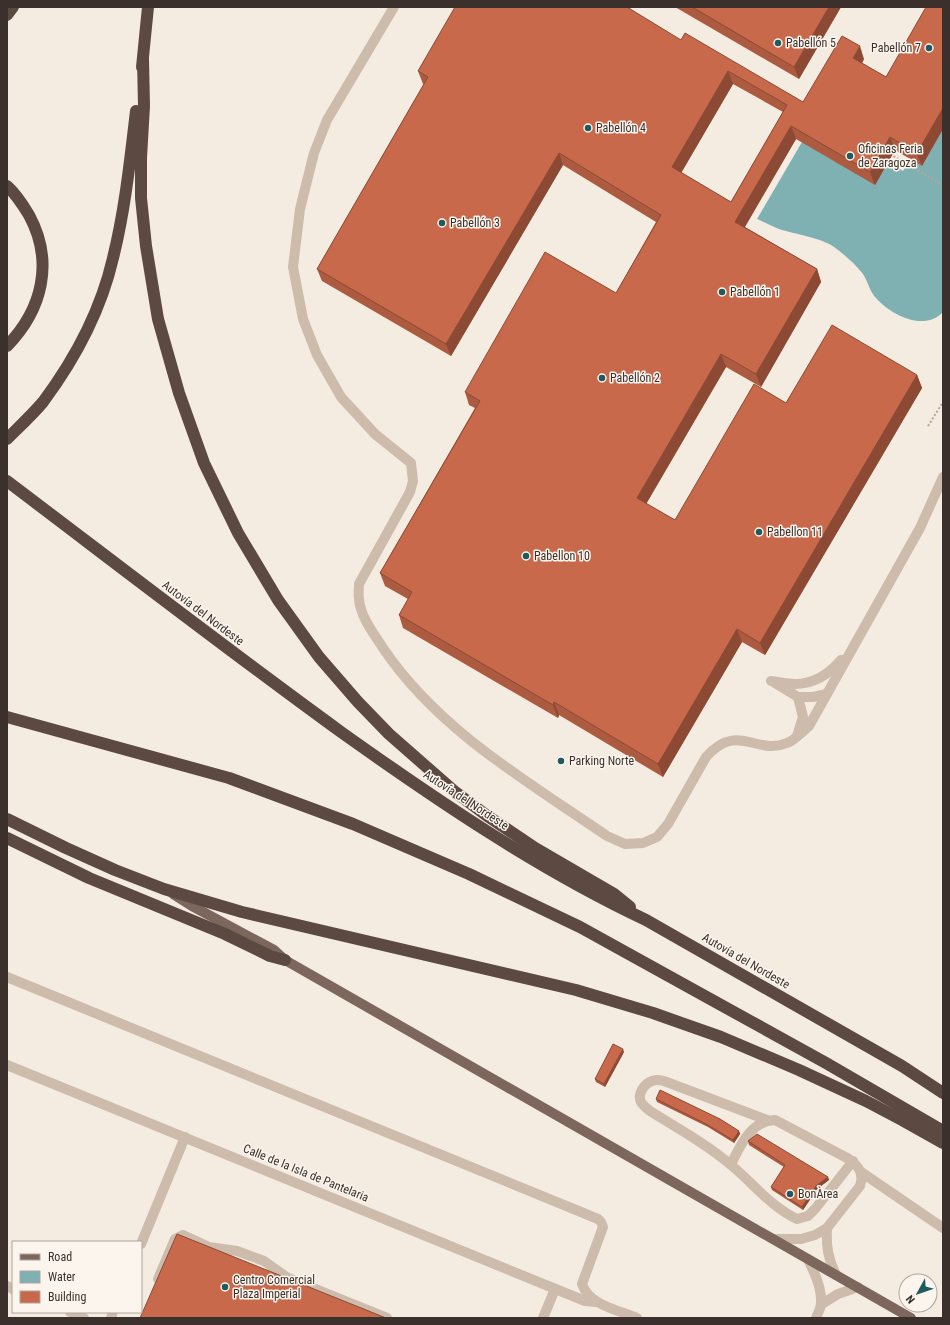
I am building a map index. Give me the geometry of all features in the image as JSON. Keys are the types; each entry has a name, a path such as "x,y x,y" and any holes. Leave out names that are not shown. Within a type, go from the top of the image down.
{"highway":[{"path":"7,14 13,7"},
{"path":"7,439 42,403 64,371 86,334 100,299 113,259 128,178 148,7"},
{"path":"143,59 144,106 141,158 141,198 146,246 158,319 179,392 204,463 238,533 278,600 319,657 358,702 389,734 454,791 486,815 535,848 614,894 646,920"},
{"path":"7,186 24,206 35,226 43,251 40,290 34,307 28,321 7,346"},
{"name":"Autovía del Nordeste","path":"7,481 272,682 406,777 515,849 605,900 646,920 902,1066 943,1093"},
{"path":"7,716 228,778 353,824 469,874 586,931 826,1063 943,1131"},
{"path":"7,818 88,858 164,889 242,912 576,990 653,1013 721,1037 799,1070 878,1107 943,1143"},
{"path":"7,838 89,878 219,932 270,956 285,960"}],"main road":[{"path":"164,889 192,906 274,950 285,960 911,1318"}],"lane":[{"path":"394,7 327,120 314,153 300,209 293,267 303,320 317,355 341,397 375,434 411,462 413,481 410,492 359,584 359,600 368,623 395,666 419,693 450,723 485,752 607,836 625,844 643,843 657,837 668,824 706,758 715,748 726,742 738,740 773,746 787,743 809,726 920,528 934,507 943,498"},
{"path":"920,528 943,477"},
{"path":"827,694 813,697 798,697 768,679 795,684 820,678 835,667 858,638"},
{"path":"797,736 803,717 798,697"},
{"path":"7,977 598,1219 603,1227 582,1284 586,1293 596,1302"},
{"name":"Calle de la Isla de Pantelaria","path":"7,1066 185,1137 585,1301 596,1302 637,1318"},
{"path":"774,1239 801,1239 815,1235 827,1228 860,1186 861,1172 857,1164 853,1161 780,1121 767,1120 664,1081 650,1081 645,1086 640,1097 644,1106 731,1164 778,1208 797,1219 808,1216 815,1209 853,1161"},
{"path":"731,1164 747,1135 758,1124 767,1120"},
{"path":"142,1242 185,1137"},
{"path":"861,1172 943,1228"},
{"path":"827,1228 827,1253 836,1275"},
{"path":"153,1289 174,1239 183,1235 209,1247 236,1251 264,1261 288,1278 387,1318"},
{"path":"808,1259 818,1282 822,1304 816,1318"},
{"path":"822,1304 843,1292 858,1287"},
{"path":"543,1318 555,1289"},
{"path":"72,1313 84,1318"}],"path":[{"path":"888,153 943,185"},
{"path":"928,426 943,402"}],"water":[{"path":"943,129 943,312 935,318 927,321 917,321 908,319 890,310 872,293 863,274 849,259 834,247 815,239 779,229 757,219 802,142 888,161 903,171 911,159 922,166"}],"building":[{"path":"455,7 627,7 681,40 685,33 803,102 842,36 860,46 853,58 886,77 926,7 943,7 943,108 917,153 890,137 870,172 791,126 735,222 817,269 756,374 721,354 637,498 675,520 754,384 786,403 832,325 917,375 760,643 737,629 658,764 554,702 553,705 399,615 412,592 380,573 480,401 465,392 545,252 616,293 661,215 559,153 446,344 317,269 428,77 418,71","holes":["728,71 787,105 731,202 672,167"]},
{"name":"Pabellón 5","path":"692,7 829,7 794,67"},
{"path":"613,1044 623,1049 604,1084 595,1079"},
{"path":"660,1090 720,1119 739,1131 733,1140 706,1124 656,1099"},
{"path":"757,1134 828,1177 816,1186 802,1207 771,1187 785,1165 748,1141"},
{"name":"Centro Comercial Plaza Imperial","path":"177,1234 386,1318 140,1318"}],"place":[{"name":"Pabellón 5","path":"778,43"},
{"name":"Pabellón 7","path":"929,48"},
{"name":"Pabellón 4","path":"588,128"},
{"name":"Oficinas Feria de Zaragoza","path":"850,156"},
{"name":"Pabellón 3","path":"442,223"},
{"name":"Pabellón 1","path":"722,292"},
{"name":"Pabellón 2","path":"602,378"},
{"name":"Pabellon 11","path":"759,532"},
{"name":"Pabellon 10","path":"526,556"},
{"name":"Parking Norte","path":"561,761"},
{"name":"BonÀrea","path":"790,1194"},
{"name":"Centro Comercial Plaza Imperial","path":"225,1287"}]}
